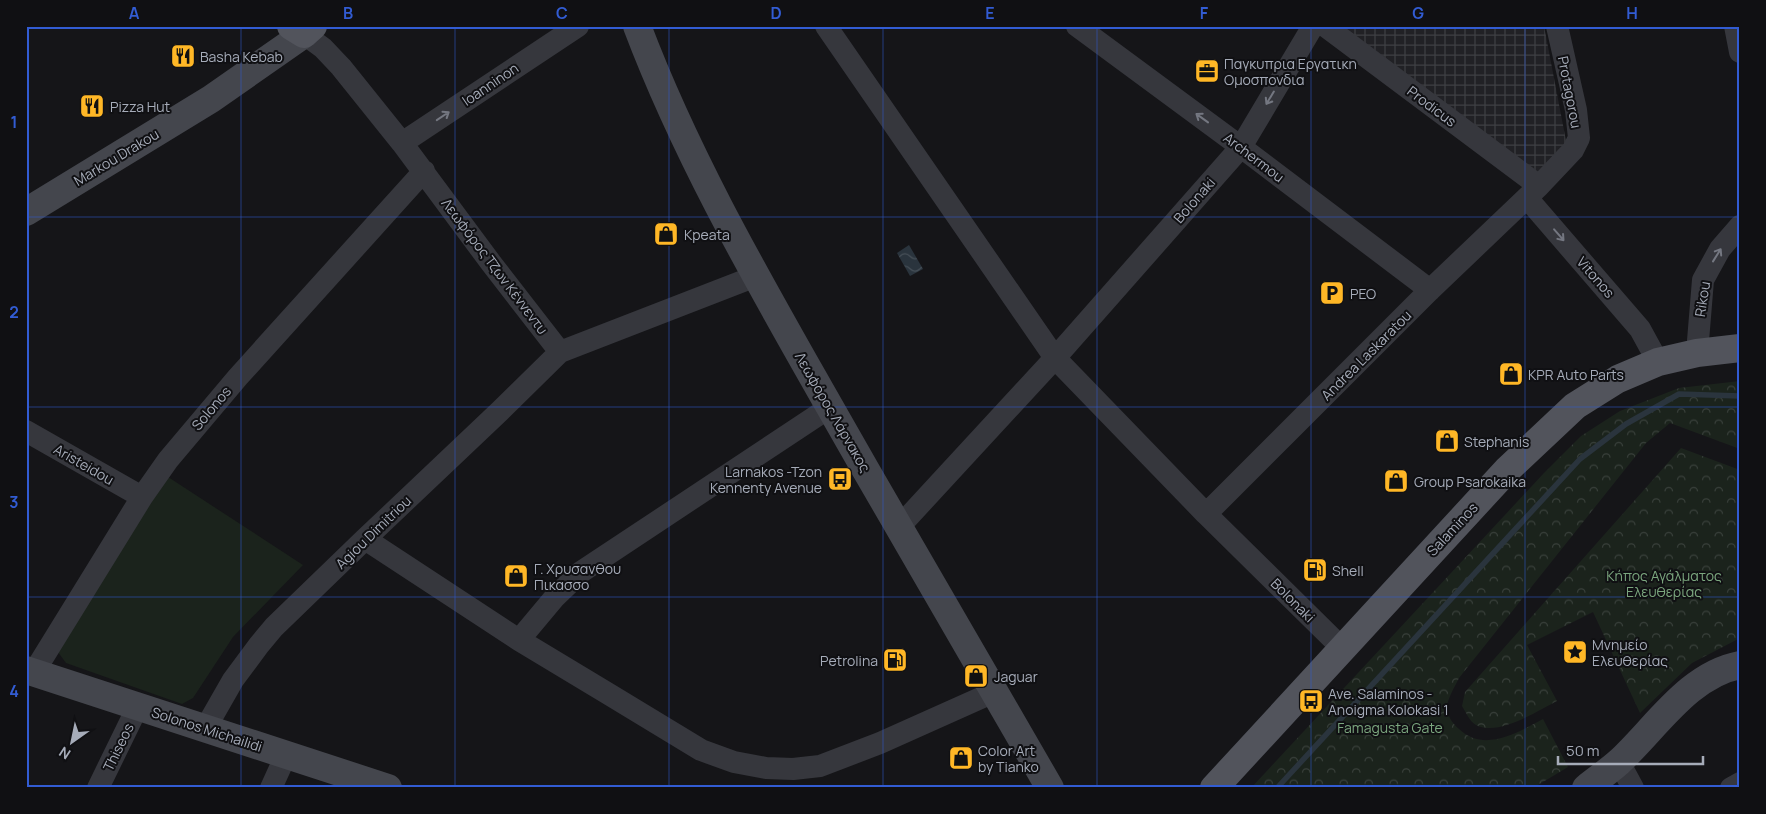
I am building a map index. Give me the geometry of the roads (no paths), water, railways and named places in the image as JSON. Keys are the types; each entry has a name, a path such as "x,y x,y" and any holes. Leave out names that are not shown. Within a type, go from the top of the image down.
{"main road":[{"name":"Λεωφόρος Λάρνακος","path":"637,26 652,66 684,138 756,276 1050,788"},
{"name":"Markou Drakou","path":"26,212 211,99 303,29"},
{"name":"Salaminos","path":"1214,788 1507,470 1575,406 1618,379 1658,362 1697,353 1740,348"},
{"path":"1586,788 1619,762 1665,714 1700,682 1713,674 1740,665"},
{"name":"Solonos Michailidi","path":"30,671 388,788"}],"street":[{"name":"Ioanninon","path":"402,142 578,26"},
{"name":"Bolonaki","path":"826,26 1055,358 1206,514 1343,649"},
{"name":"Archermou","path":"1077,26 1430,290"},
{"name":"Bolonaki","path":"899,527 1055,358 1241,147 1313,26"},
{"name":"Prodicus","path":"1325,26 1533,192"},
{"name":"Protagorou","path":"1533,192 1573,150 1579,138 1576,110 1558,26"},
{"path":"1735,26 1740,52"},
{"name":"Λεωφόρος Τζων Κέννεντυ","path":"303,29 340,67 402,142 491,263 560,352"},
{"name":"Solonos","path":"30,671 142,497 168,460 238,376 424,172"},
{"name":"Andrea Laskaratou","path":"1206,514 1430,290 1533,192"},
{"name":"Vitonos","path":"1533,192 1640,329 1658,362"},
{"name":"Rikou","path":"1697,353 1703,280 1720,249 1740,226"},
{"path":"560,352 756,276"},
{"name":"Agiou Dimitriou","path":"205,728 234,680 274,627 560,352"},
{"path":"519,640 555,597 581,572 830,407"},
{"name":"Aristeidou","path":"26,431 142,497"},
{"path":"364,539 519,640 702,750 734,762 766,768 793,769 820,766 880,743 994,692"},
{"name":"Thiseos","path":"98,788 138,706"},
{"path":"271,788 286,755"},
{"path":"1619,762 1633,788"},
{"path":"1731,788 1740,783"}],"water":[{"path":"909,245 923,269 910,276 897,253"}],"waterway":[{"path":"1277,788 1580,459 1626,424 1679,394 1740,396"}],"place":[{"name":"Basha Kebab","path":"183,56"},
{"name":"Παγκυπρια Εργατικη Ομοσπονδια","path":"1207,71"},
{"name":"Pizza Hut","path":"92,106"},
{"name":"Kpeata","path":"666,234"},
{"name":"PEO","path":"1332,293"},
{"name":"KPR Auto Parts","path":"1511,374"},
{"name":"Stephanis","path":"1447,441"},
{"name":"Larnakos -Tzon Kennenty Avenue","path":"840,479"},
{"name":"Group Psarokaika","path":"1396,481"},
{"name":"Shell","path":"1315,570"},
{"name":"Γ. Χρυσανθου Πικασσο","path":"516,576"},
{"name":"Μνημείο Ελευθερίας","path":"1575,652"},
{"name":"Petrolina","path":"895,660"},
{"name":"Jaguar","path":"976,676"},
{"name":"Ave. Salaminos - Anoigma Kolokasi 1","path":"1311,701"},
{"name":"Color Art by Tianko","path":"961,758"}],"park label":[{"name":"Κήπος Αγάλματος Ελευθερίας","path":"1664,584"},
{"name":"Famagusta Gate","path":"1390,727"}]}
